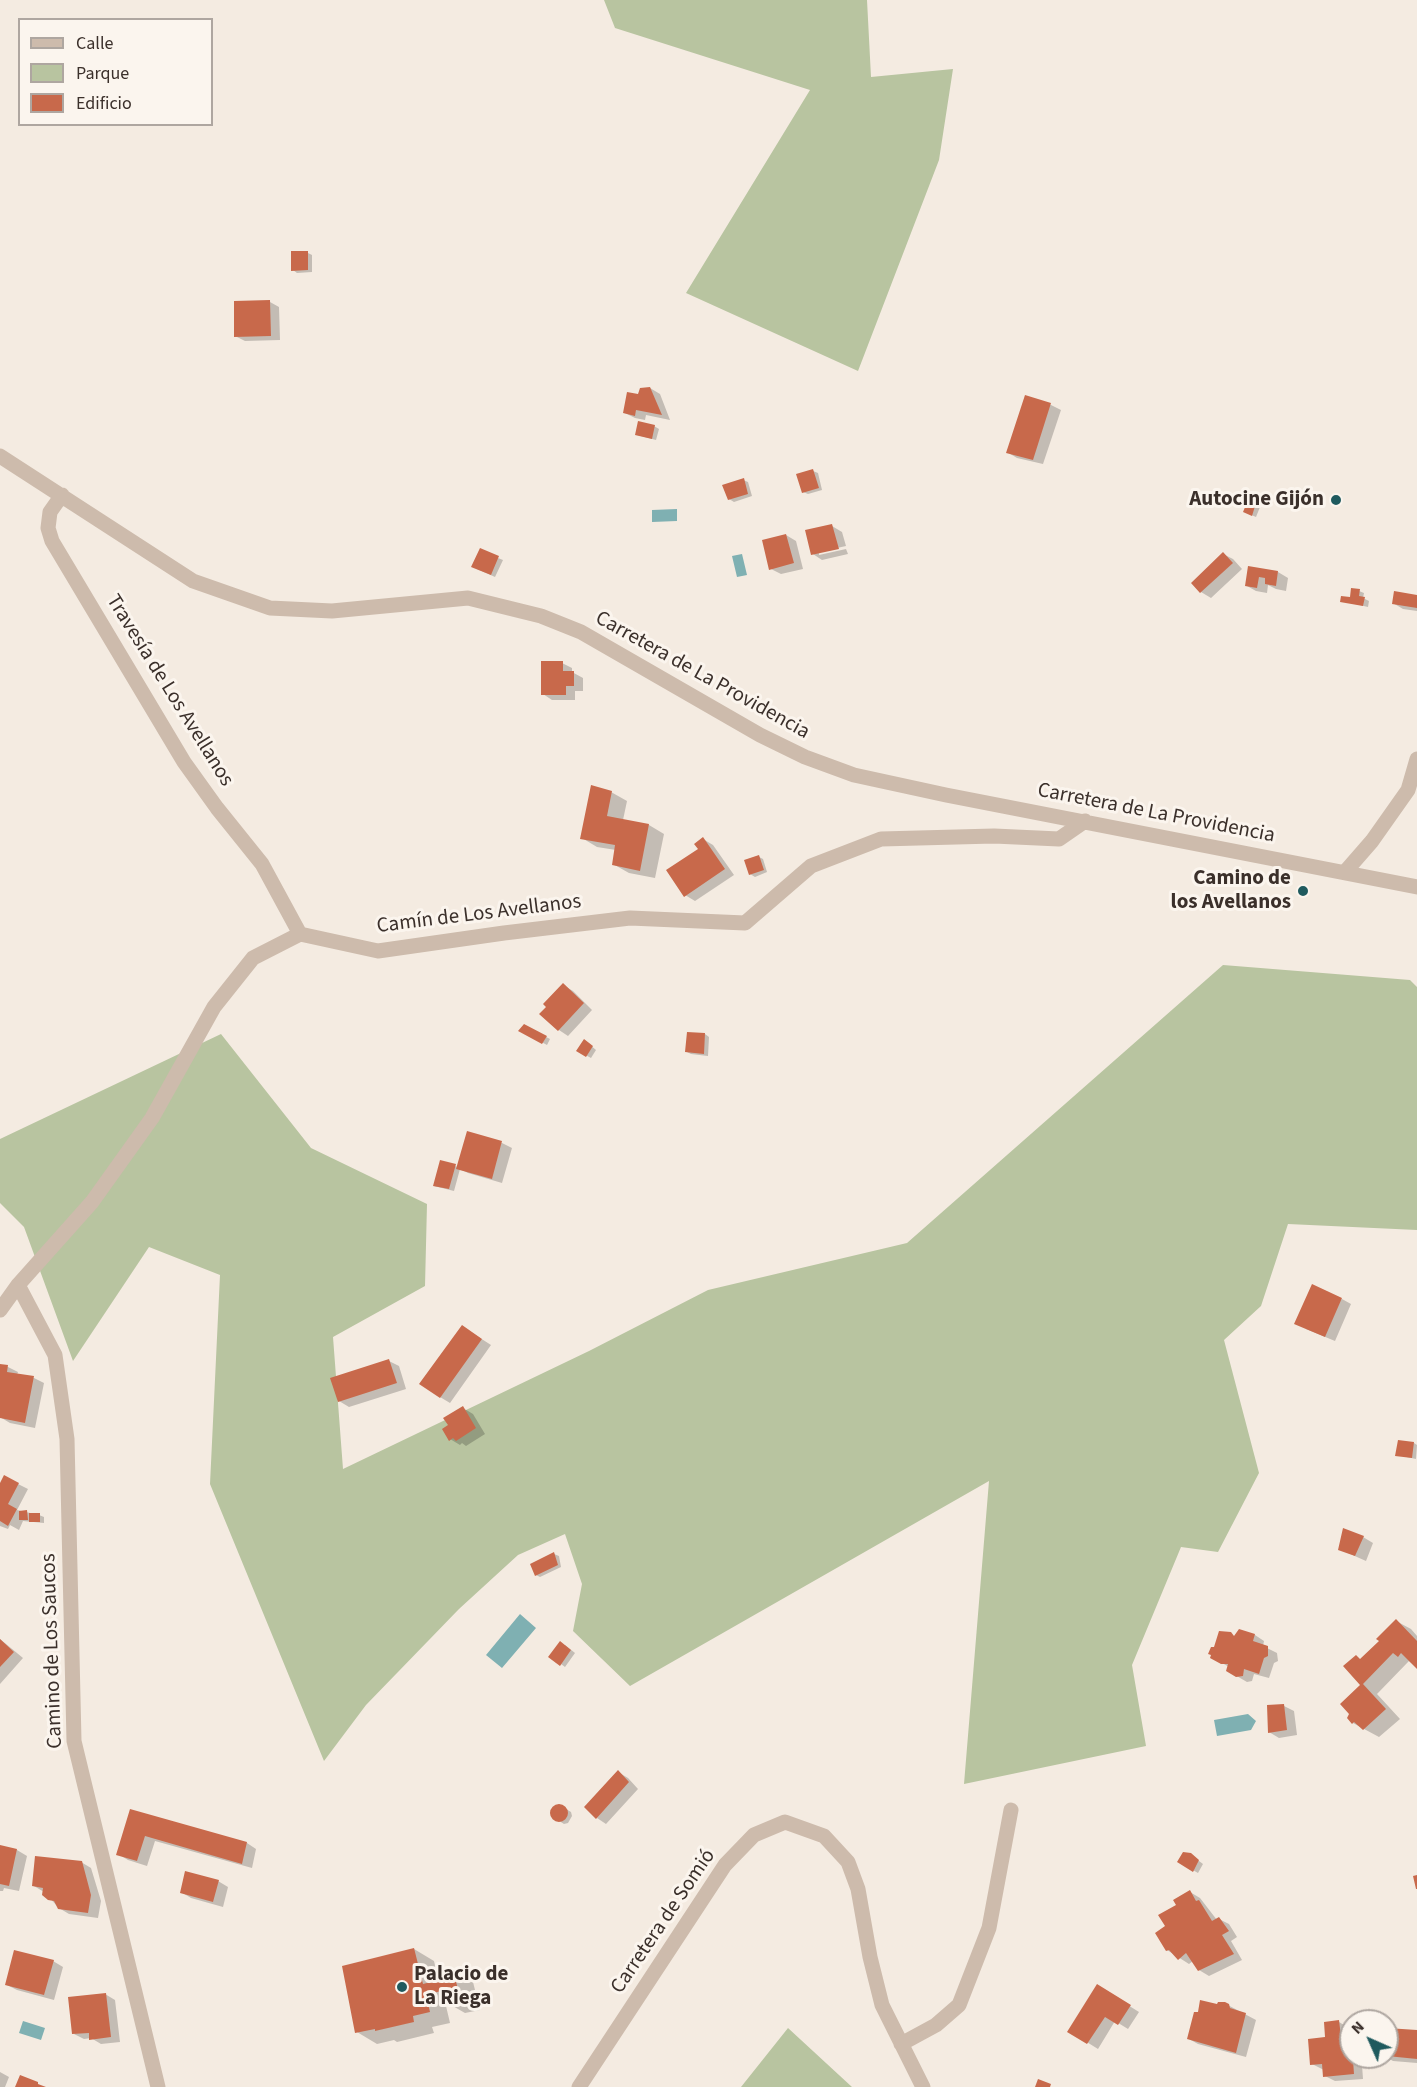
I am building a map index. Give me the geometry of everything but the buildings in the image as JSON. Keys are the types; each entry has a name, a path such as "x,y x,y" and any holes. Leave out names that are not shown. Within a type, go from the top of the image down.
{"street":[{"name":"Carretera de La Providencia","path":"0,456 193,581 270,608 332,611 468,598 541,616 581,632 760,735 805,757 854,776 1417,886"},
{"name":"Travesía de Los Avellanos","path":"62,495 50,512 48,528 52,541 184,762 262,864 300,934"},
{"path":"1345,872 1372,841 1408,790 1417,759"},
{"name":"Camín de Los Avellanos","path":"300,934 378,951 630,918 745,923 811,866 881,839 994,836 1059,839 1085,821"},
{"path":"0,1310 18,1285 92,1202 152,1118 214,1007 253,958 300,934"},
{"name":"Camino de Los Saucos","path":"18,1285 55,1355 67,1438 74,1741 158,2087"},
{"path":"901,2044 936,2025 959,2005 989,1928 1011,1810"},
{"name":"Carretera de Somió","path":"579,2087 724,1865 754,1834 785,1822 824,1836 848,1862 858,1889 870,1957 882,2005 923,2087"}],"green space":[{"path":"604,0 867,0 871,77 953,69 939,160 858,371 686,293 810,90 615,28"},
{"path":"1223,965 1410,980 1417,987 1417,1230 1288,1224 1261,1306 1224,1340 1259,1473 1218,1552 1181,1547 1132,1665 1146,1746 964,1784 989,1481 630,1686 573,1631 582,1584 565,1534 518,1555 459,1609 366,1705 324,1761 210,1484 220,1275 149,1247 73,1361 24,1227 0,1203 0,1139 221,1034 311,1148 427,1204 425,1286 333,1337 343,1469 589,1351 708,1290 907,1243"},
{"path":"788,2028 852,2087 741,2087"}],"water":[{"path":"677,509 677,521 652,522 652,510"},
{"path":"742,554 747,575 737,577 732,556"},
{"path":"520,1614 536,1628 502,1668 486,1655"},
{"path":"1248,1714 1256,1721 1251,1730 1217,1736 1214,1720"},
{"path":"23,2021 45,2028 41,2040 19,2033"}],"place":[{"name":"Autocine Gijón","path":"1336,500"},
{"name":"Camino de los Avellanos","path":"1303,891"},
{"name":"Palacio de La Riega","path":"402,1987"}]}
